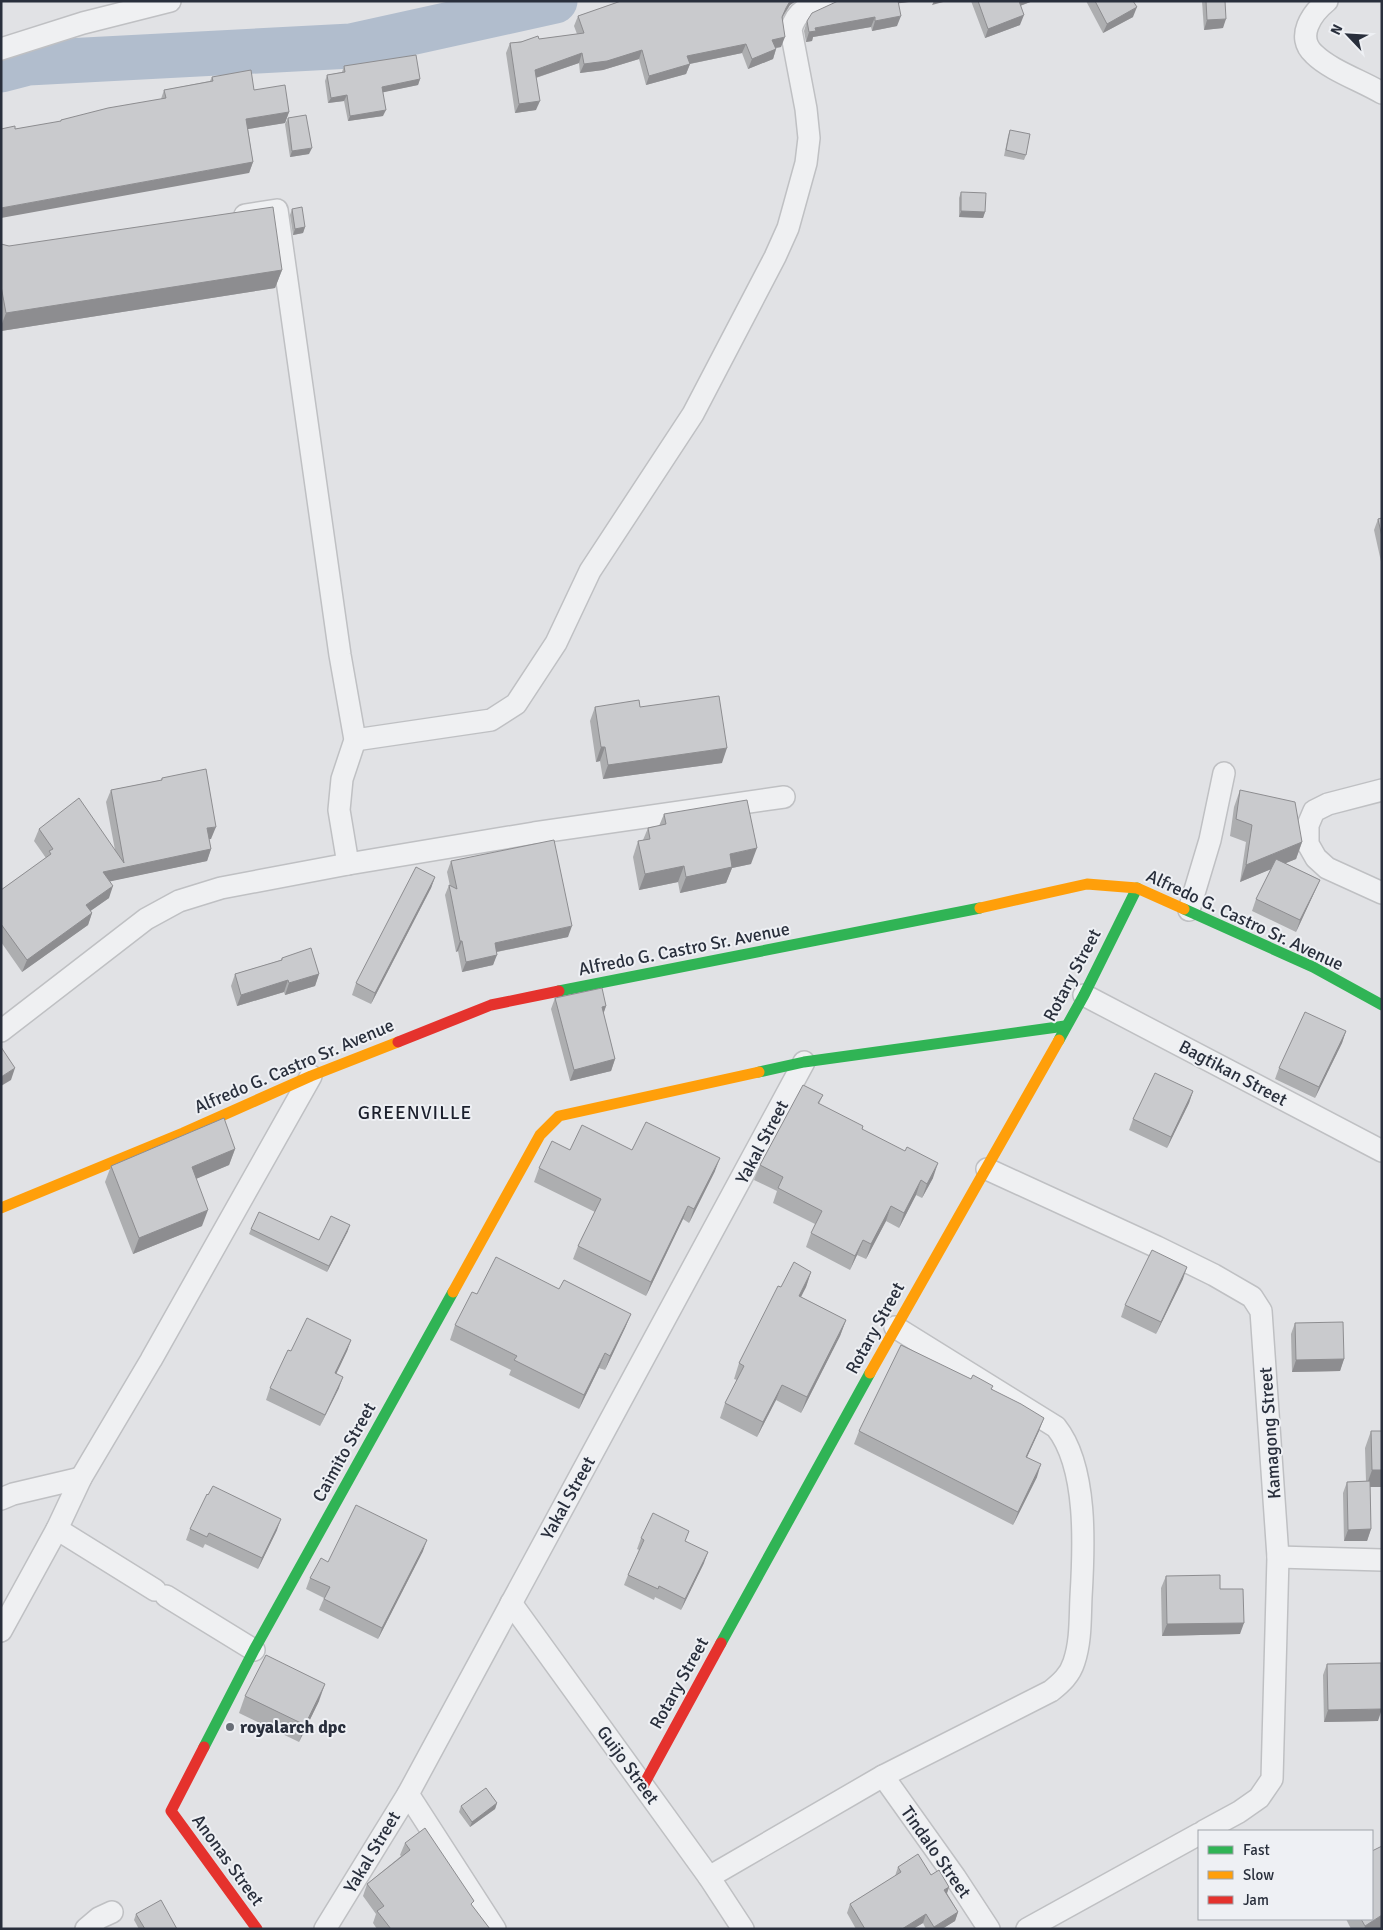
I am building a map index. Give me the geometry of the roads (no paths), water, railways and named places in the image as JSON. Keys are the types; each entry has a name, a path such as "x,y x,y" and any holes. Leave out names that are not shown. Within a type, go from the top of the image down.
{"street":[{"path":"1,49 83,23 170,1"},
{"path":"354,740 491,720 516,704 534,678 556,643 590,571 693,414 776,257 791,218 806,163 809,138 806,109 791,30 799,13 808,6 828,1"},
{"path":"1317,4 1307,25 1306,40 1312,53 1326,63 1382,93"},
{"path":"227,217 276,210 354,740 342,779 338,810 348,864"},
{"path":"1189,910 1210,840 1224,773"},
{"path":"1382,790 1328,804 1314,811 1308,825 1308,844 1316,858 1327,868 1382,893"},
{"path":"1,1031 146,919 179,901 221,888 348,864 534,833 784,797"},
{"name":"Alfredo G. Castro Sr. Avenue","path":"1,1208 183,1133 311,1076 491,1005 1005,903 1087,884 1138,888 1313,967 1382,1006"},
{"name":"Rotary Street","path":"643,1786 895,1326 987,1169 1084,994 1138,888"},
{"name":"Bagtikan Street","path":"1084,994 1382,1151"},
{"path":"804,1062 1065,1026"},
{"name":"Caimito Street","path":"171,1812 254,1650 540,1135 559,1116 804,1062"},
{"name":"Yakal Street","path":"325,1929 408,1794 804,1062"},
{"path":"1,1631 57,1529 81,1478 311,1076"},
{"name":"Kamagong Street","path":"987,1169 1214,1275 1252,1297 1261,1311 1278,1557 1272,1779 1259,1798 1206,1830"},
{"path":"709,1877 883,1776 1051,1691 1066,1678 1074,1664 1079,1641 1084,1548 1081,1502 1065,1438 1056,1426 895,1326"},
{"path":"1,1498 81,1478"},
{"path":"57,1529 254,1650"},
{"path":"1278,1557 1382,1560"},
{"name":"Guijo Street","path":"511,1603 709,1877 743,1929"},
{"name":"Tindalo Street","path":"883,1776 955,1877 989,1929"},
{"path":"408,1794 495,1929"},
{"name":"Anonas Street","path":"171,1812 257,1929"},
{"path":"1027,1929 1198,1835"},
{"path":"86,1929 98,1918 112,1912"}],"waterway":[{"path":"1,70 28,63 351,46 555,1"}],"place":[{"name":"royalarch dpc","path":"230,1727"}],"district":[{"name":"GREENVILLE","path":"415,1112"}]}
